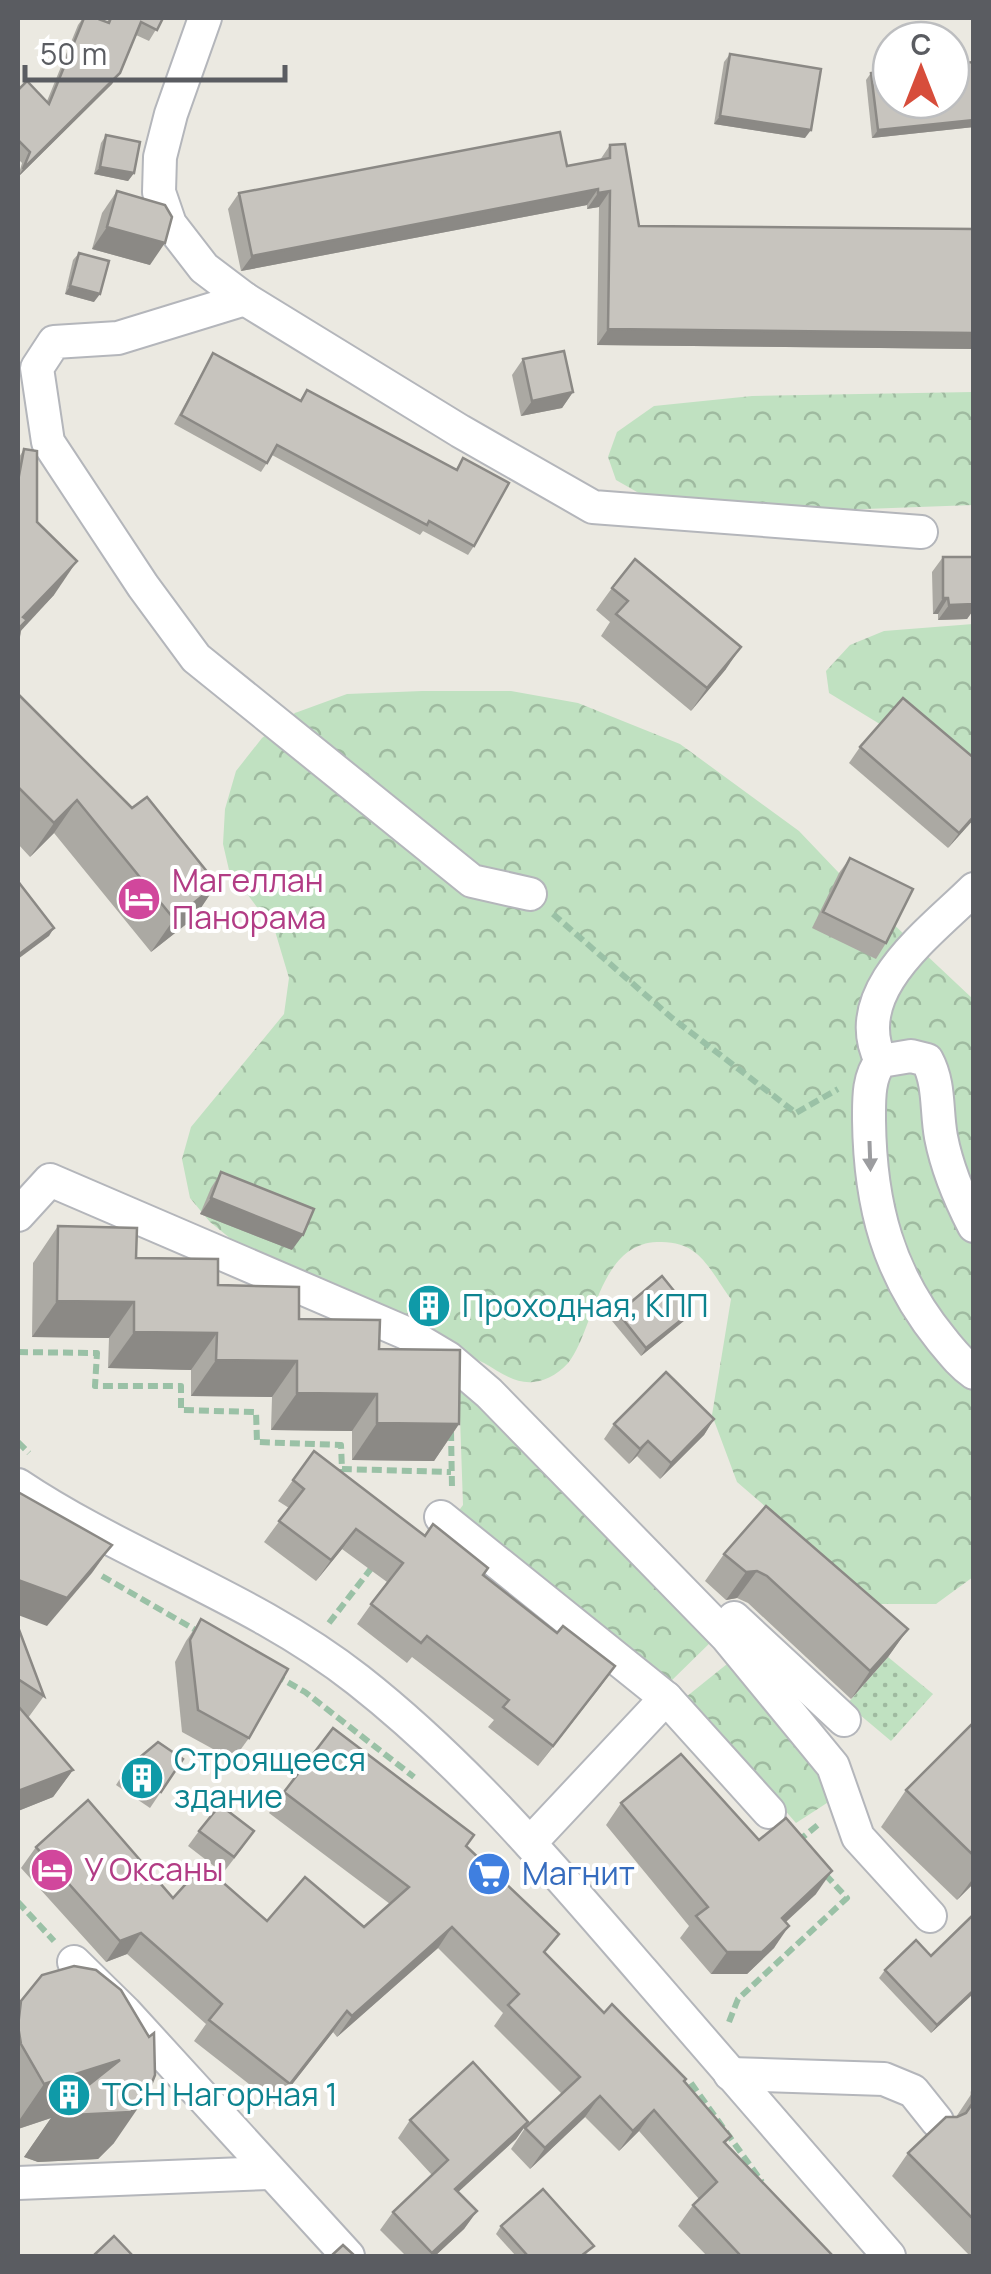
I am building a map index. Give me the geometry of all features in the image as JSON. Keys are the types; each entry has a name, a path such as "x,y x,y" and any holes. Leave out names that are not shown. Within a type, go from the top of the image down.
{"street":[{"path":"205,18 171,114 160,156 158,192 170,224 204,268 244,299 593,507 921,532"},
{"path":"244,299 118,338 54,342 37,368 48,442 143,586 196,658 472,882 530,894"},
{"path":"880,1062 872,1044 872,1025 878,998 893,970 974,888"},
{"path":"974,1226 954,1186 941,1137 935,1075 927,1060 911,1056 880,1062 871,1078 870,1166 888,1248 915,1307 974,1373"},
{"path":"18,1215 50,1180 406,1333 448,1358 489,1393 728,1637 833,1766 858,1837 930,1916"},
{"path":"18,1485 69,1520 282,1626 355,1677 430,1738 530,1843 889,2256"},
{"path":"441,1517 666,1698 769,1812"},
{"path":"663,1571 682,1570 844,1720"},
{"path":"530,1843 666,1698"},
{"path":"64,1952 348,2256"},
{"path":"730,2074 884,2079 913,2092 937,2121"},
{"path":"18,2183 269,2174"}],"path":[{"path":"530,894 672,1018 796,1113"},
{"path":"18,1352 97,1354 95,1386 181,1386 181,1410 256,1412 257,1442 342,1444 342,1470 452,1472"},
{"path":"441,1517 453,1501 451,1415"},
{"path":"325,1628 384,1552"},
{"path":"90,1568 203,1634"},
{"path":"271,1673 318,1702 428,1788"},
{"path":"769,1812 809,1856"},
{"path":"726,2030 738,1998 846,1898 822,1870"},
{"path":"18,1902 64,1952"},
{"path":"686,2076 772,2196"}],"green space":[{"path":"973,392 973,505 757,513 644,496 616,480 608,457 617,432 654,406 752,396"},
{"path":"973,624 973,773 960,773 829,693 826,671 850,645 884,631"},
{"path":"511,691 578,703 680,744 799,831 973,999 973,1577 936,1604 878,1604 737,1482 712,1415 731,1299 704,1261 689,1248 657,1242 638,1246 623,1256 602,1288 568,1363 549,1377 526,1382 246,1251 210,1222 190,1198 182,1159 191,1127 284,1014 289,978 275,931 229,870 223,844 225,809 236,771 262,738 295,713 347,694"},
{"path":"459,1387 485,1399 716,1637 666,1686 454,1517 463,1505"},
{"path":"888,1657 933,1694 891,1741 847,1704"},
{"path":"732,1660 822,1772 830,1801 796,1823 686,1697"}],"building":[{"path":"84,18 109,23 111,18 163,18 157,30 141,22 120,73 23,169 30,152 18,140 18,90 27,81 49,104"},
{"path":"730,54 821,69 811,130 720,116"},
{"path":"974,62 974,120 878,130 877,120 971,120"},
{"path":"560,132 567,166 610,158 610,145 625,144 639,226 974,229 974,333 608,329 610,191 598,193 598,189 252,256 239,193"},
{"path":"106,135 140,142 134,173 100,167"},
{"path":"117,191 165,205 172,217 165,243 107,227"},
{"path":"79,253 109,261 100,294 70,286"},
{"path":"564,351 573,392 532,401 523,359"},
{"path":"213,353 301,401 307,390 457,470 463,458 509,483 474,546 277,445 267,463 181,415"},
{"path":"24,449 37,451 37,522 77,561 23,617 27,620 20,627 18,643 18,481"},
{"path":"943,557 974,557 974,604 949,605 948,598 943,598"},
{"path":"635,559 741,647 707,688 616,614 628,601 612,588"},
{"path":"18,694 132,808 147,797 217,884 174,919 77,800 54,823 18,787"},
{"path":"903,698 974,758 974,816 959,833 860,747"},
{"path":"850,858 913,889 886,943 823,912"},
{"path":"18,886 54,928 18,955"},
{"path":"221,1172 314,1209 303,1235 211,1198"},
{"path":"58,1226 137,1228 136,1258 218,1259 218,1285 299,1287 299,1319 380,1320 379,1349 460,1350 459,1424 377,1423 377,1394 297,1393 297,1361 216,1360 217,1333 134,1332 134,1302 57,1301"},
{"path":"662,1276 691,1312 646,1348 618,1313"},
{"path":"666,1372 714,1419 671,1463 648,1441 640,1449 614,1424"},
{"path":"314,1451 425,1536 433,1524 488,1568 483,1575 557,1633 563,1626 615,1666 553,1746 503,1707 509,1700 427,1636 421,1643 371,1604 403,1563 356,1529 331,1560 279,1521 304,1489 293,1480"},
{"path":"18,1492 112,1545 67,1598 18,1580"},
{"path":"766,1506 908,1629 870,1671 767,1576 757,1571 746,1572 724,1554"},
{"path":"201,1619 288,1669 249,1738 198,1710 190,1640"},
{"path":"18,1627 44,1696 18,1679"},
{"path":"18,1706 73,1770 18,1791"},
{"path":"974,1722 974,1856 906,1790"},
{"path":"333,1728 474,1835 466,1846 559,1934 544,1952 604,2013 612,2004 686,2079 731,2136 724,2142 833,2256 741,2256 693,2205 717,2182 654,2110 633,2131 600,2096 545,2148 525,2128 580,2077 508,2005 519,1994 452,1927 352,2016 347,2011 290,2084 209,2020 222,2004 141,1933 120,1941 36,1847 88,1800 173,1898 203,1865 267,1921 305,1877 364,1927 409,1887 284,1792"},
{"path":"158,1742 183,1759 161,1792 126,1769"},
{"path":"681,1754 759,1840 786,1818 832,1871 782,1918 789,1926 762,1952 727,1952 696,1916 708,1907 621,1803"},
{"path":"220,1805 254,1831 234,1857 199,1831"},
{"path":"974,1914 974,1990 937,2025 885,1970 916,1940 931,1956"},
{"path":"74,1966 96,1970 121,1990 149,2037 154,2033 155,2075 147,2095 131,2112 72,2115 57,2110 120,2060 44,2084 21,2044 21,2001 42,1975"},
{"path":"473,2062 528,2122 455,2189 477,2211 432,2253 393,2212 448,2160 410,2120"},
{"path":"974,2090 974,2220 908,2153 946,2117 966,2113"},
{"path":"543,2189 594,2246 581,2256 528,2256 501,2226"},
{"path":"114,2236 133,2256 93,2256"},
{"path":"343,2245 355,2256 331,2256"}],"place":[{"name":"Магеллан Панорама","path":"139,899"},
{"name":"Проходная, КПП","path":"429,1306"},
{"name":"Строящееся здание","path":"142,1778"},
{"name":"У Оксаны","path":"52,1870"},
{"name":"Магнит","path":"489,1874"},
{"name":"ТСН Нагорная 1","path":"69,2095"}]}
